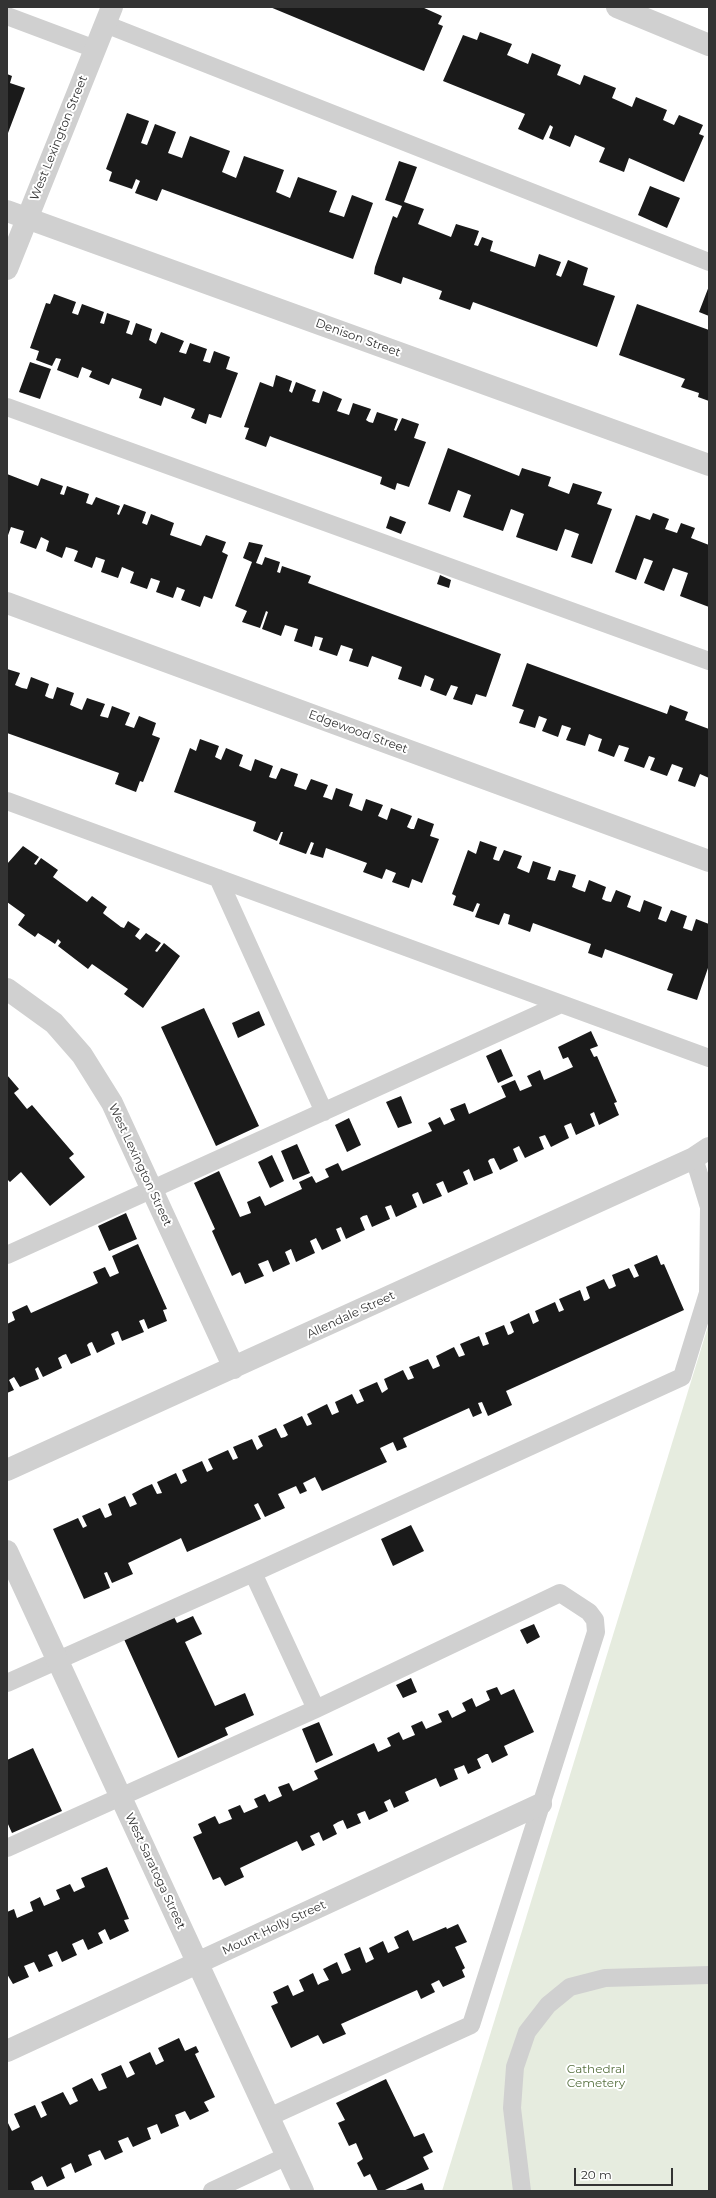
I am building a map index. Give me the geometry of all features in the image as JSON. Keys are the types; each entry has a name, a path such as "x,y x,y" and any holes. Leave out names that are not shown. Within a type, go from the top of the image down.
{"street":[{"path":"617,7 709,45"},
{"name":"West Lexington Street","path":"7,269 17,215 95,49 109,15"},
{"name":"Denison Street","path":"17,215 709,465"},
{"name":"Edgewood Street","path":"7,603 709,861"},
{"name":"West Lexington Street","path":"7,990 54,1024 82,1054 112,1103 234,1368"},
{"name":"Allendale Street","path":"7,1470 234,1368 702,1153"},
{"name":"West Saratoga Street","path":"7,1551 303,2191"},
{"name":"Mount Holly Street","path":"7,2051 542,1804"}],"lane":[{"path":"109,15 709,262"},
{"path":"7,16 95,49"},
{"path":"7,407 709,661"},
{"path":"7,801 709,1058"},
{"path":"218,878 324,1112"},
{"path":"7,1255 561,1004"},
{"path":"7,1683 254,1573 682,1377 708,1293 709,1207 702,1153"},
{"path":"254,1573 316,1709"},
{"path":"7,1848 316,1709 560,1593 589,1612 595,1620 596,1632 471,2025 269,2117"},
{"path":"522,2191 512,2108 514,2067 527,2032 548,2005 570,1987 605,1978 709,1975"},
{"path":"212,2191 287,2156"}],"green space":[{"name":"Cathedral Cemetery","path":"709,1323 709,2191 442,2191"}],"building":[{"path":"270,7 422,7 442,16 438,24 443,26 424,71"},
{"path":"480,32 512,44 507,55 528,64 532,53 561,65 557,75 580,85 584,75 616,88 612,98 632,107 636,97 667,110 663,120 674,125 679,115 703,125 699,134 704,136 684,182 629,158 624,172 599,162 605,148 575,135 570,147 549,138 553,127 550,125 543,140 518,129 525,114 443,81 463,35 477,40"},
{"path":"7,74 12,76 10,83 25,88 8,133"},
{"path":"127,113 149,121 141,143 147,145 155,124 176,132 168,153 182,158 190,136 230,151 222,172 236,178 244,156 284,170 276,192 290,198 298,177 337,191 329,212 344,217 352,195 373,203 353,259 162,189 157,201 135,193 140,181 136,179 132,189 109,181 112,172 106,169"},
{"path":"399,161 417,167 404,202 424,209 418,224 451,237 456,224 479,231 474,245 478,246 482,237 493,241 490,251 535,267 539,254 561,262 556,275 561,277 568,260 588,268 583,285 615,296 597,347 473,302 470,310 439,299 442,291 403,277 401,284 374,274 375,267 393,216 397,218 402,206 385,200"},
{"path":"650,186 680,198 667,228 638,215"},
{"path":"709,286 709,316 699,312"},
{"path":"54,294 76,302 72,313 78,315 82,304 104,312 100,323 104,324 107,313 130,321 126,333 132,335 136,323 152,329 149,340 156,344 161,332 184,341 179,352 186,354 190,343 207,349 203,361 210,363 214,351 230,357 226,369 238,373 221,418 209,414 206,424 191,418 195,409 164,397 161,406 139,398 142,389 112,378 109,385 89,377 92,371 82,367 78,378 57,370 61,359 56,358 52,366 36,360 39,351 30,348 46,303 50,304"},
{"path":"637,304 709,330 709,401 698,397 699,393 681,387 685,379 619,355"},
{"path":"30,362 51,369 40,399 19,392"},
{"path":"276,375 292,381 289,391 292,393 296,382 316,390 312,401 319,403 323,391 342,399 337,411 349,415 353,403 371,409 366,420 369,422 373,423 377,412 398,419 394,430 396,431 402,418 419,424 414,438 426,442 409,487 397,483 395,490 380,484 382,477 270,436 266,447 245,439 249,428 244,427 260,382 273,387"},
{"path":"448,448 519,476 522,468 551,477 548,486 569,494 573,483 602,492 597,504 612,509 592,564 571,557 579,534 571,531 565,529 557,551 516,537 524,514 511,509 503,531 463,517 471,495 458,490 450,512 428,504"},
{"path":"7,474 38,486 41,478 63,486 60,494 64,495 67,486 89,494 86,503 92,505 96,497 120,506 117,514 119,515 124,504 146,512 142,523 147,525 151,514 174,523 170,535 201,546 206,535 226,542 222,552 228,555 212,599 204,596 200,607 181,600 185,590 177,587 173,598 156,592 160,581 151,578 147,589 130,583 134,572 122,567 118,578 101,572 105,560 96,557 92,568 74,561 78,551 66,547 62,558 46,551 49,541 41,537 36,549 20,543 24,531 11,527 7,538"},
{"path":"653,513 669,519 665,529 677,533 681,523 695,528 691,538 709,545 709,607 680,596 688,573 673,568 664,591 644,583 653,561 644,558 636,580 615,572 636,515 650,520"},
{"path":"390,516 406,522 401,534 386,528"},
{"path":"249,542 263,545 256,563 262,565 265,557 280,562 277,572 280,573 282,566 311,576 308,583 501,654 486,697 476,694 472,705 453,699 458,687 451,685 446,696 430,690 434,679 425,675 421,687 398,679 402,667 372,656 368,667 349,661 353,649 341,645 337,656 319,650 323,638 315,636 312,647 294,641 298,629 285,625 281,636 262,629 268,612 266,611 260,628 242,622 247,611 235,606 252,562 243,558"},
{"path":"440,575 451,580 449,588 437,584"},
{"path":"527,663 667,714 670,705 688,712 685,720 709,729 709,778 700,774 695,787 678,781 683,768 672,764 667,776 650,770 655,758 649,756 644,768 624,761 629,748 619,745 614,757 598,751 602,739 589,734 585,746 566,740 571,728 562,725 558,737 542,731 547,719 539,716 535,728 519,723 524,710 512,706"},
{"path":"7,669 20,673 15,685 22,688 27,689 31,677 49,684 45,696 49,698 53,699 57,687 74,693 70,705 82,710 87,698 105,704 100,716 108,718 112,706 130,713 125,725 134,728 139,716 156,723 152,735 160,738 143,782 140,781 136,792 115,784 119,773 7,733"},
{"path":"200,739 219,746 215,757 221,760 226,748 243,755 239,766 251,771 255,759 273,766 269,777 276,779 281,768 298,774 294,786 306,790 311,779 328,785 323,797 332,800 336,788 353,794 349,806 362,811 366,799 383,805 378,816 387,820 391,808 412,816 407,827 411,829 414,829 418,818 434,824 430,836 439,839 422,883 412,879 409,888 392,882 396,873 386,869 382,879 363,872 367,863 326,848 323,858 310,854 314,843 311,842 306,854 279,844 283,832 281,832 277,841 253,831 256,822 174,792 190,748 196,751"},
{"path":"480,841 497,847 493,859 495,860 499,861 504,850 522,856 517,868 529,873 533,861 551,867 547,879 555,881 559,870 576,875 572,887 579,890 585,892 589,880 606,887 602,899 606,901 611,902 616,890 631,896 627,907 640,912 644,900 662,907 658,919 666,922 671,910 687,916 683,928 692,931 696,919 709,924 709,965 697,1000 667,990 673,974 605,949 602,958 588,953 591,944 533,923 530,932 508,924 510,915 504,913 499,925 475,917 480,904 477,903 473,912 453,905 456,896 452,894 468,850 476,854"},
{"path":"23,846 39,857 34,864 36,865 41,858 58,870 53,877 87,902 92,896 107,907 103,913 121,927 124,928 128,921 140,929 135,936 140,940 146,933 161,943 155,951 157,952 164,943 180,956 143,1008 124,994 128,989 92,964 88,969 58,946 61,942 58,939 55,944 38,933 35,937 18,925 25,915 7,902 7,864"},
{"path":"204,1008 259,1126 216,1146 161,1027"},
{"path":"259,1011 265,1025 238,1038 232,1023"},
{"path":"591,1031 598,1046 590,1049 594,1057 597,1056 617,1102 614,1103 619,1115 599,1125 594,1112 590,1114 595,1126 576,1135 571,1123 566,1125 564,1126 569,1138 551,1147 545,1135 539,1137 544,1149 525,1158 519,1146 513,1149 518,1161 500,1170 494,1158 490,1159 488,1161 493,1173 474,1181 469,1169 463,1172 468,1184 448,1193 443,1181 436,1184 442,1196 423,1204 418,1192 413,1194 412,1195 417,1207 396,1217 391,1205 385,1207 390,1219 372,1227 367,1215 363,1216 360,1218 365,1230 346,1239 341,1227 336,1229 341,1241 322,1250 316,1238 310,1241 315,1253 296,1262 291,1249 285,1252 290,1264 273,1272 268,1260 258,1264 264,1276 245,1284 240,1272 232,1276 212,1231 215,1229 194,1183 219,1171 240,1217 251,1213 247,1202 260,1196 265,1206 302,1189 299,1182 312,1176 316,1183 329,1177 325,1169 338,1163 342,1171 432,1131 428,1123 440,1117 444,1125 455,1120 450,1109 465,1103 469,1114 506,1097 501,1086 515,1080 520,1091 532,1086 527,1076 540,1070 544,1080 573,1067 568,1057 563,1059 558,1047"},
{"path":"501,1049 513,1076 498,1083 486,1056"},
{"path":"7,1075 19,1089 14,1093 27,1109 32,1105 74,1154 69,1158 85,1177 50,1206 21,1172 10,1182 7,1179"},
{"path":"401,1096 412,1123 398,1128 386,1102"},
{"path":"349,1118 361,1145 347,1152 335,1125"},
{"path":"297,1144 310,1173 293,1180 281,1151"},
{"path":"272,1155 284,1181 270,1188 258,1162"},
{"path":"126,1213 137,1239 109,1251 98,1226"},
{"path":"138,1244 167,1309 163,1310 167,1321 148,1329 144,1319 139,1321 144,1332 122,1341 118,1331 115,1332 111,1334 115,1344 97,1353 92,1342 89,1343 87,1345 91,1355 71,1364 66,1354 63,1355 58,1358 62,1368 43,1377 38,1367 35,1369 39,1379 20,1387 14,1377 9,1380 14,1390 7,1393 7,1324 15,1320 12,1312 27,1305 31,1313 94,1285 98,1283 93,1272 105,1267 110,1277 119,1273 112,1256"},
{"path":"657,1255 661,1265 664,1264 684,1310 506,1391 512,1405 488,1416 482,1402 478,1403 482,1413 473,1417 469,1408 403,1438 407,1447 397,1451 393,1442 380,1448 387,1462 322,1491 315,1477 303,1483 307,1491 300,1494 296,1486 278,1494 285,1508 265,1517 258,1503 254,1505 261,1519 187,1552 181,1538 128,1563 133,1574 112,1583 107,1572 104,1573 110,1588 84,1599 53,1529 78,1518 83,1528 87,1526 82,1516 100,1508 105,1518 108,1517 112,1515 108,1504 125,1496 130,1507 137,1504 132,1494 152,1484 157,1494 162,1493 157,1482 176,1473 181,1484 187,1481 182,1470 202,1461 207,1472 213,1469 208,1459 228,1450 233,1460 238,1458 233,1447 252,1439 257,1450 263,1446 258,1436 276,1428 281,1438 285,1437 288,1435 283,1425 302,1416 307,1426 310,1425 312,1424 307,1414 327,1404 332,1415 339,1412 335,1402 352,1394 357,1404 364,1401 359,1390 377,1382 382,1393 388,1389 384,1379 403,1370 408,1380 414,1378 409,1367 428,1359 433,1369 440,1366 436,1356 454,1347 459,1357 465,1355 460,1344 479,1336 483,1346 489,1344 485,1333 504,1325 508,1335 511,1334 514,1332 510,1322 529,1313 533,1324 539,1321 535,1311 555,1302 559,1312 564,1310 559,1299 580,1290 584,1301 587,1300 590,1298 586,1287 604,1279 609,1289 612,1288 616,1286 612,1275 629,1268 634,1278 639,1276 634,1265"},
{"path":"411,1525 424,1551 393,1566 381,1539"},
{"path":"173,1615 177,1623 193,1616 202,1634 185,1642 215,1706 245,1693 254,1715 225,1728 228,1735 178,1758 123,1637"},
{"path":"534,1624 540,1637 527,1644 520,1630"},
{"path":"411,1678 417,1692 403,1698 396,1685"},
{"path":"497,1687 501,1695 514,1689 534,1732 504,1746 508,1755 492,1763 488,1754 486,1754 477,1759 481,1768 468,1774 464,1765 454,1769 458,1779 440,1787 436,1778 405,1792 409,1801 394,1808 390,1799 384,1802 388,1811 369,1820 365,1811 357,1814 361,1823 347,1829 343,1820 338,1822 333,1825 337,1834 323,1841 319,1832 310,1836 315,1845 302,1851 297,1841 240,1868 244,1877 225,1886 220,1877 213,1880 193,1837 202,1833 198,1824 215,1816 219,1824 232,1819 228,1810 240,1805 244,1813 258,1807 254,1799 265,1794 269,1802 282,1796 278,1787 289,1783 293,1791 318,1779 314,1771 374,1743 378,1752 391,1746 387,1738 399,1732 403,1740 415,1735 411,1726 422,1721 426,1729 442,1722 438,1714 448,1710 452,1718 466,1711 462,1703 472,1698 476,1707 490,1700 486,1691"},
{"path":"319,1722 333,1755 316,1763 302,1729"},
{"path":"33,1748 62,1811 12,1833 7,1822 7,1760"},
{"path":"107,1867 129,1919 124,1920 129,1931 110,1940 105,1929 98,1933 103,1943 88,1950 83,1939 72,1944 77,1955 62,1962 57,1951 48,1955 53,1966 39,1972 34,1962 24,1966 29,1977 13,1984 7,1974 7,1912 14,1909 17,1918 33,1911 30,1902 40,1897 44,1906 60,1899 56,1890 70,1884 74,1892 85,1887 81,1878"},
{"path":"458,1924 467,1942 455,1947 465,1968 462,1970 465,1977 443,1987 439,1980 431,1984 435,1992 421,1999 417,1990 341,2024 346,2034 323,2044 318,2035 291,2048 271,2006 278,2003 273,1992 288,1985 293,1996 304,1991 299,1980 313,1973 318,1985 329,1980 323,1969 337,1962 342,1974 351,1970 344,1954 360,1947 366,1963 374,1959 369,1948 383,1941 388,1953 399,1948 394,1937 408,1930 413,1941 446,1927 447,1929"},
{"path":"179,2038 185,2051 196,2046 199,2052 195,2054 215,2097 204,2102 209,2111 190,2120 185,2111 175,2115 179,2126 161,2134 157,2124 147,2128 151,2139 133,2147 128,2137 118,2141 123,2152 105,2160 100,2150 88,2155 92,2165 75,2173 71,2163 61,2168 65,2178 47,2187 42,2176 31,2182 35,2191 7,2191 7,2121 12,2131 20,2127 14,2114 35,2105 41,2118 47,2115 41,2102 63,2092 70,2105 78,2101 72,2088 92,2078 99,2091 107,2088 101,2074 121,2065 127,2078 135,2074 129,2062 150,2052 156,2065 164,2061 158,2048"},
{"path":"386,2079 414,2137 424,2133 433,2152 423,2157 429,2169 383,2191 378,2191 370,2174 364,2177 357,2163 363,2159 356,2143 349,2146 338,2123 345,2120 336,2103"},
{"path":"422,2183 425,2191 403,2191"}]}
